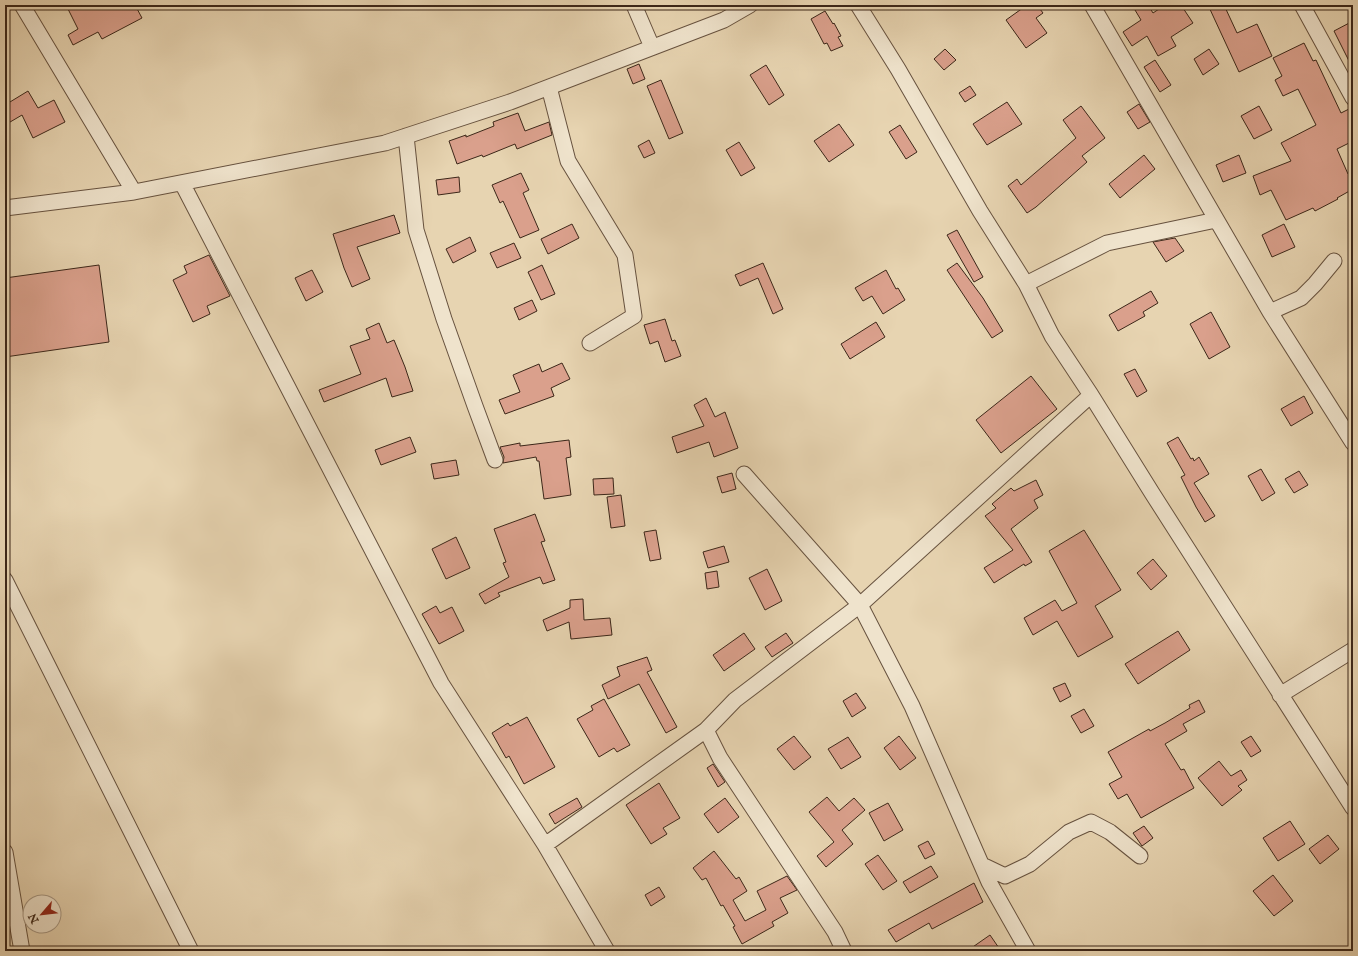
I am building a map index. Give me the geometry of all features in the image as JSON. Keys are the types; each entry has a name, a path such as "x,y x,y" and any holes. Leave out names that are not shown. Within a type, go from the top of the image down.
{"street":[{"path":"22,5 134,192"},
{"path":"634,5 652,47"},
{"path":"5,208 134,192 385,143 510,102 724,20 750,5"},
{"path":"858,5 898,69 980,211 1026,284 1052,336 1353,808"},
{"path":"1092,5 1270,312 1353,443"},
{"path":"1302,5 1353,98"},
{"path":"549,87 568,161 625,255 634,316 590,344"},
{"path":"406,136 416,230 446,326 496,460"},
{"path":"182,182 441,683 545,845 607,951"},
{"path":"1026,284 1107,243 1216,220"},
{"path":"1270,312 1301,298 1315,284 1334,260"},
{"path":"545,845 706,730 734,700 860,605 1091,395"},
{"path":"744,474 860,605 912,706 989,882 1028,951"},
{"path":"5,580 191,951"},
{"path":"1280,695 1353,650"},
{"path":"706,730 720,758 835,932 844,951"},
{"path":"982,865 1005,876 1030,864 1069,832 1091,822 1110,832 1140,856"},
{"path":"5,852 22,951"}],"building":[{"path":"66,5 135,5 142,18 102,39 98,32 73,45 68,35 78,29"},
{"path":"1027,5 1037,5 1043,13 1036,18 1047,33 1026,48 1006,20"},
{"path":"1142,5 1148,5 1153,13 1165,5 1181,5 1193,23 1171,37 1176,46 1158,56 1147,36 1132,46 1123,32 1141,20 1135,10"},
{"path":"1208,5 1224,5 1237,33 1257,24 1272,56 1239,72"},
{"path":"825,11 841,36 838,37 843,46 831,51 827,43 824,44 811,19"},
{"path":"1353,21 1353,69 1334,31"},
{"path":"1304,43 1313,61 1316,60 1341,113 1349,109 1353,117 1353,141 1337,149 1348,174 1353,172 1353,189 1315,211 1313,208 1286,220 1271,190 1260,195 1253,176 1291,161 1281,143 1316,125 1298,89 1283,96 1275,80 1282,76 1273,58"},
{"path":"945,49 956,60 944,70 934,59"},
{"path":"1209,49 1219,64 1203,75 1194,59"},
{"path":"1155,60 1171,85 1160,92 1144,67"},
{"path":"639,64 645,79 633,84 627,69"},
{"path":"766,65 784,95 769,105 750,75"},
{"path":"661,80 683,133 669,139 647,86"},
{"path":"970,86 976,95 965,102 959,93"},
{"path":"28,91 38,108 54,100 65,122 33,138 22,115 5,125 5,105"},
{"path":"1007,102 1022,124 987,145 973,124"},
{"path":"1139,104 1150,122 1138,129 1127,112"},
{"path":"1081,106 1105,138 1082,156 1087,162 1036,207 1027,213 1008,186 1017,179 1021,185 1076,138 1063,120"},
{"path":"1259,106 1272,130 1254,139 1241,116"},
{"path":"518,113 525,131 549,122 552,135 517,149 515,144 483,157 482,155 457,164 449,141 466,135 466,137 494,126 493,122"},
{"path":"839,124 854,145 829,162 814,141"},
{"path":"900,125 917,152 906,159 889,132"},
{"path":"649,140 655,153 644,158 638,146"},
{"path":"739,142 755,168 741,176 726,150"},
{"path":"1144,155 1155,169 1120,198 1109,184"},
{"path":"1239,155 1246,173 1223,182 1216,165"},
{"path":"521,173 529,190 523,193 539,230 520,238 503,201 500,203 492,185"},
{"path":"459,177 460,192 438,195 436,180"},
{"path":"394,215 400,233 357,247 370,279 352,287 333,234"},
{"path":"572,224 579,238 548,254 541,239"},
{"path":"1284,224 1295,247 1272,257 1262,235"},
{"path":"957,230 983,277 974,282 947,235"},
{"path":"470,237 476,251 453,263 446,249"},
{"path":"1175,238 1184,251 1166,262 1153,242"},
{"path":"514,243 521,258 497,268 490,253"},
{"path":"209,255 230,296 207,306 210,314 193,322 173,280 187,273 184,266"},
{"path":"763,263 783,309 773,314 758,278 740,286 735,275"},
{"path":"957,263 983,298 1003,331 992,338 947,270"},
{"path":"99,265 109,342 5,357 5,278"},
{"path":"542,265 555,294 541,300 528,272"},
{"path":"312,270 323,292 306,301 295,278"},
{"path":"886,270 896,289 898,288 905,300 883,314 872,296 863,301 855,288"},
{"path":"1151,291 1158,303 1143,312 1145,316 1118,331 1109,315"},
{"path":"532,300 537,311 519,320 514,308"},
{"path":"1211,312 1230,347 1209,359 1190,324"},
{"path":"665,319 672,341 675,340 681,356 665,362 658,341 650,344 644,325"},
{"path":"876,322 885,337 850,359 841,344"},
{"path":"379,323 387,343 394,340 413,391 392,397 386,378 324,402 319,390 361,374 350,346 370,339 366,329"},
{"path":"562,363 570,379 551,388 554,396 505,414 499,400 520,392 513,375 539,364 542,372"},
{"path":"1135,369 1147,391 1137,397 1124,374"},
{"path":"1031,376 1057,409 1001,453 976,420"},
{"path":"1304,396 1313,413 1291,426 1281,409"},
{"path":"706,398 715,417 725,412 738,448 714,457 709,442 677,453 672,437 704,426 694,405"},
{"path":"410,437 416,452 381,465 375,450"},
{"path":"1178,437 1191,459 1193,458 1194,461 1199,457 1209,474 1194,483 1215,516 1205,522 1181,477 1185,475 1167,443"},
{"path":"569,440 571,457 566,458 571,495 544,499 539,461 537,461 536,457 503,463 504,457 500,447 520,443 520,446"},
{"path":"456,460 459,475 434,479 431,464"},
{"path":"1261,469 1275,493 1262,501 1248,476"},
{"path":"1299,471 1308,485 1294,493 1285,479"},
{"path":"732,473 736,489 722,493 717,477"},
{"path":"613,478 614,494 594,495 593,479"},
{"path":"1036,480 1043,495 1034,500 1038,508 1011,529 1032,562 1025,566 1024,564 994,583 984,568 1013,550 985,516 996,508 992,504 1011,488 1014,491"},
{"path":"621,495 625,526 611,528 607,497"},
{"path":"535,514 545,541 541,542 555,580 543,584 540,577 498,593 500,596 485,604 479,594 509,577 503,563 506,562 494,529"},
{"path":"656,530 661,559 650,561 644,532"},
{"path":"1084,530 1121,590 1095,606 1113,637 1078,657 1057,621 1033,635 1024,618 1055,600 1062,611 1077,603 1049,551"},
{"path":"456,537 470,568 446,579 432,549"},
{"path":"724,546 729,562 708,568 703,552"},
{"path":"1153,559 1167,576 1151,590 1137,573"},
{"path":"767,569 782,601 765,610 749,578"},
{"path":"717,571 719,587 707,589 705,573"},
{"path":"583,599 584,620 610,618 612,635 571,639 569,622 547,631 543,620 570,608 570,600"},
{"path":"436,606 440,613 452,607 464,631 439,644 422,614"},
{"path":"1178,631 1190,650 1138,684 1125,664"},
{"path":"744,633 755,649 724,671 713,655"},
{"path":"786,633 793,643 772,657 765,647"},
{"path":"647,657 652,670 647,672 677,727 666,733 639,684 608,699 602,685 620,676 617,667"},
{"path":"1065,683 1071,696 1060,702 1053,688"},
{"path":"856,693 866,708 852,717 843,701"},
{"path":"604,699 630,745 617,752 614,748 599,757 577,719 593,710 591,706"},
{"path":"1199,700 1205,712 1183,724 1187,731 1165,744 1181,770 1184,769 1194,788 1141,818 1127,794 1118,799 1109,784 1122,777 1108,752 1149,729 1150,731 1165,723 1190,708 1189,705"},
{"path":"1084,709 1094,726 1081,733 1071,716"},
{"path":"527,717 555,767 524,784 509,756 506,758 492,733 508,723 510,726"},
{"path":"794,736 811,757 794,770 777,749"},
{"path":"899,736 916,758 900,770 884,748"},
{"path":"1251,736 1261,751 1251,757 1241,742"},
{"path":"848,737 861,757 841,769 828,749"},
{"path":"1219,761 1231,776 1241,770 1247,780 1238,786 1242,790 1222,806 1198,778"},
{"path":"713,764 725,782 718,787 707,768"},
{"path":"659,783 680,818 663,828 667,834 651,844 626,805"},
{"path":"827,797 839,811 854,798 865,810 842,830 853,844 826,867 817,856 834,842 809,812"},
{"path":"577,798 582,807 555,824 549,814"},
{"path":"725,798 739,817 718,833 704,814"},
{"path":"888,803 903,830 884,841 869,813"},
{"path":"1290,821 1305,844 1278,861 1263,838"},
{"path":"1144,826 1153,838 1142,846 1133,833"},
{"path":"1328,835 1339,849 1320,864 1309,849"},
{"path":"928,841 935,854 925,859 918,846"},
{"path":"714,851 736,879 739,877 747,891 733,900 745,921 766,910 757,891 787,876 797,890 780,898 788,913 772,922 774,926 742,944 733,927 735,926 723,905 721,906 706,878 702,880 693,868"},
{"path":"878,855 897,881 883,890 865,864"},
{"path":"931,866 938,877 910,893 903,882"},
{"path":"1273,875 1293,901 1274,916 1253,891"},
{"path":"974,883 983,902 932,929 929,923 896,942 888,930"},
{"path":"659,887 665,897 651,906 645,895"},
{"path":"990,935 1001,951 967,951"}]}
